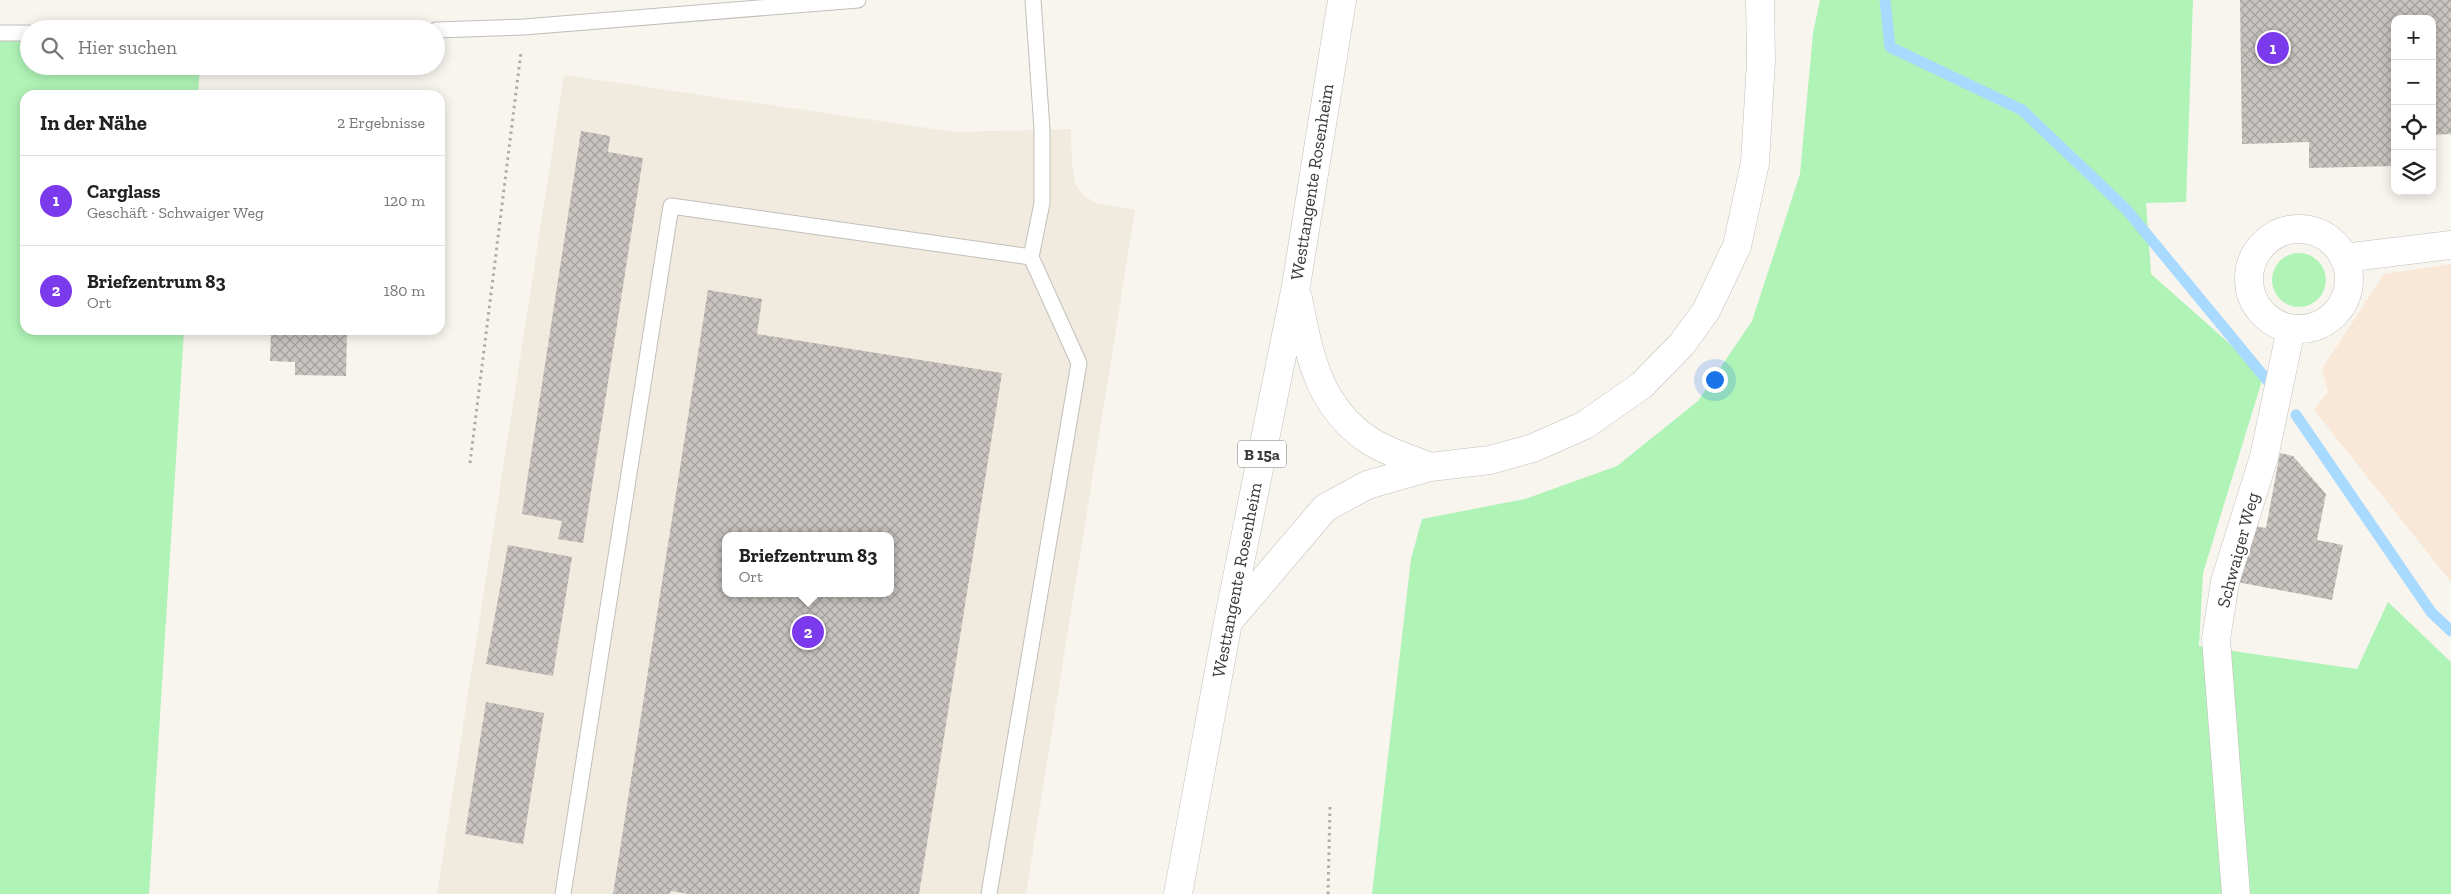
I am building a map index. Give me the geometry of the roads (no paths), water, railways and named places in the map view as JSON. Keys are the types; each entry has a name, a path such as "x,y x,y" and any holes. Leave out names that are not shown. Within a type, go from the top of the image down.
{"main road":[{"name":"Westtangente Rosenheim","path":"1178,894 1228,622 1296,286 1342,0"},
{"path":"1740,0 1761,61"},
{"path":"1228,622 1324,508 1367,484 1430,467 1490,460 1533,448 1585,425 1642,385 1682,344 1706,311 1737,246 1754,163 1761,61 1760,0"},
{"path":"1761,61 1777,0"},
{"path":"2291,230 2307,230 2322,235 2335,245 2344,258 2348,273 2348,289 2343,303 2334,315 2321,324 2306,329 2291,329 2277,324 2264,315 2255,303 2250,289 2249,273 2254,258 2262,245 2283,233 2291,230"},
{"path":"2344,258 2451,245"},
{"path":"1296,286 1309,352 1326,396 1344,419 1370,441 1430,467"},
{"name":"Schwaiger Weg","path":"2236,894 2216,639 2225,582 2264,457 2291,329"}],"lane":[{"path":"445,30 524,27 858,0"},
{"path":"989,894 1079,363 1031,257 1042,203 1042,129 1032,0"},
{"path":"0,33 20,33"},
{"path":"563,894 671,206 1031,257"}],"waterway":[{"path":"1885,0 1890,47 2022,110 2126,209 2276,391"},
{"path":"2296,415 2431,612 2451,631"}],"place":[{"name":"Carglass","path":"2273,48"},
{"name":"Briefzentrum 83","path":"808,632"}]}
